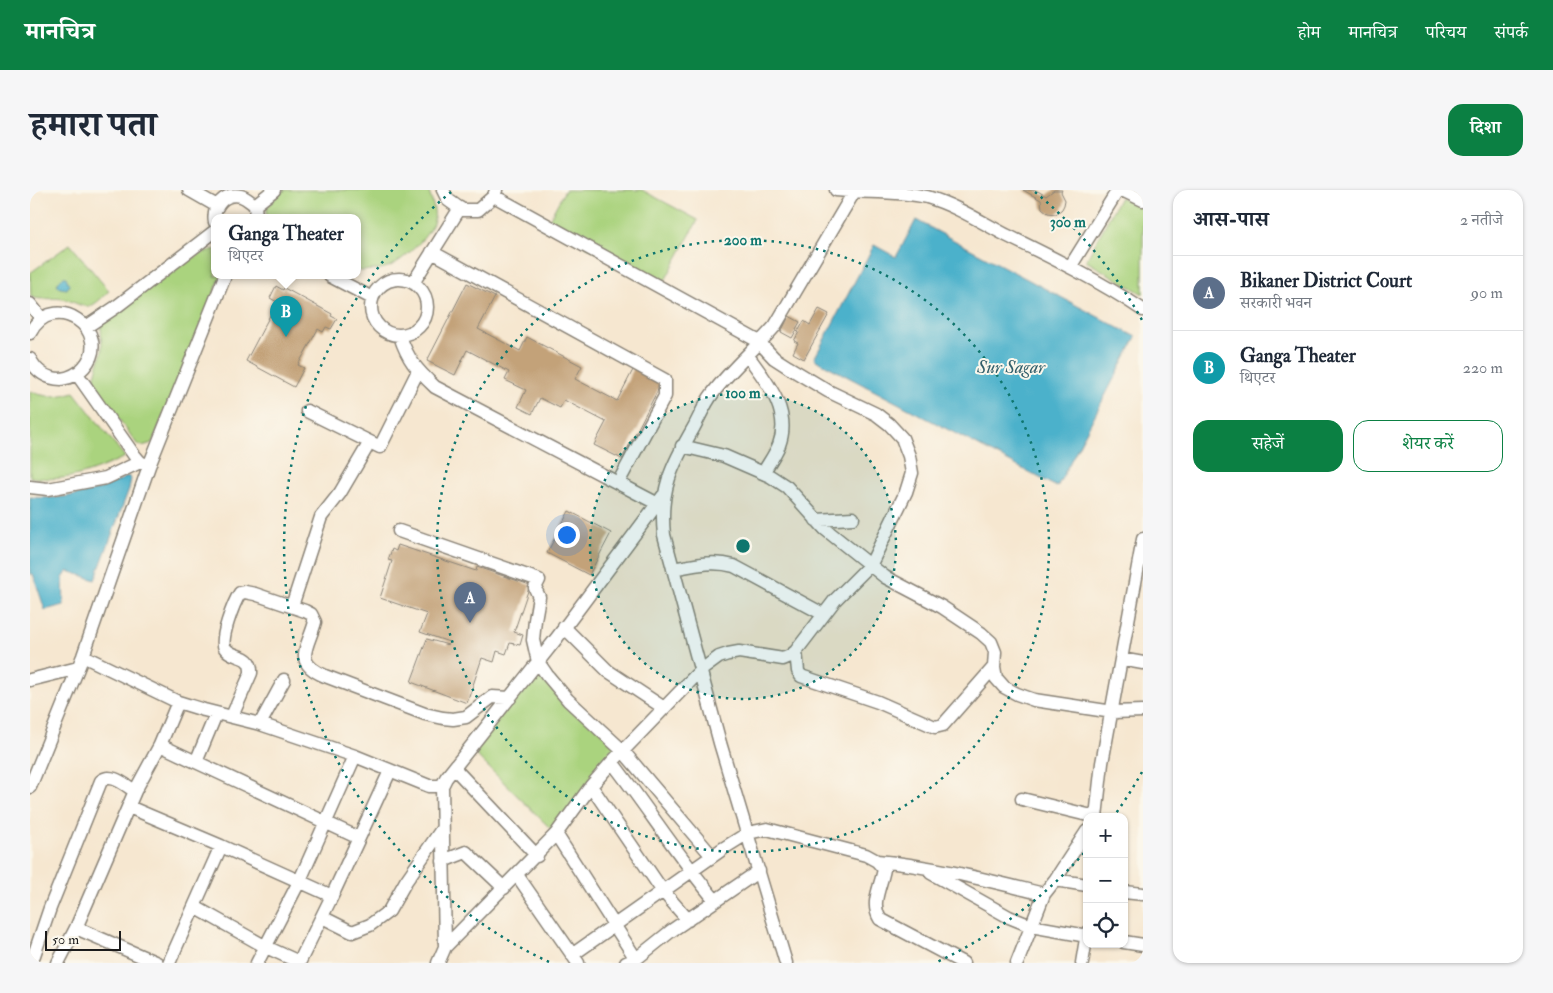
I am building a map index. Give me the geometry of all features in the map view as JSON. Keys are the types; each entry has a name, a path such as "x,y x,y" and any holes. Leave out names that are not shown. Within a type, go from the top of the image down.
{"street":[{"path":"189,190 217,206"},
{"path":"215,214 217,206 222,200 230,196 246,198 256,212 274,190"},
{"path":"438,963 446,947 537,856 612,762 700,672 718,657 728,654 739,652 783,659 796,651 842,593 871,564 906,492 912,473 910,456 902,438 889,424 876,414 828,391 788,367 774,358 760,343 495,193 478,210 462,210 448,200 443,190"},
{"path":"836,190 909,193 927,197 949,206 1070,268 1143,310"},
{"path":"1070,268 1118,190"},
{"path":"1122,190 1143,200"},
{"path":"446,947 442,786 660,500 672,466 712,394 775,326 854,192"},
{"path":"413,282 460,208"},
{"path":"86,327 116,307 211,234"},
{"path":"432,252 665,380 665,396 618,483"},
{"path":"30,787 83,656 145,464 224,279"},
{"path":"336,279 372,298"},
{"path":"399,279 413,282 425,296 427,305 423,323 417,330 400,336 382,331 372,316 370,307 372,298 384,283 399,279"},
{"path":"30,304 42,319"},
{"path":"30,334 42,319 53,314 65,314 77,318 86,327 91,339 92,352 86,364 77,374 67,378 56,378 46,375 31,364"},
{"path":"400,336 406,355 418,371 435,387 618,483 660,500"},
{"path":"748,356 773,392 779,405 782,421 779,446 763,473"},
{"path":"307,411 380,447 418,371"},
{"path":"77,374 134,455 145,464"},
{"path":"292,606 321,517 340,493 370,442"},
{"path":"682,446 724,456 763,473 787,487 816,520 885,577 942,607 981,633 991,642 995,652 994,668 996,678 1004,687 1034,700 1113,712 1143,711"},
{"path":"30,487 48,489 106,478 145,464"},
{"path":"660,500 664,535 700,672 786,963"},
{"path":"816,520 852,518"},
{"path":"399,531 539,580 535,588 539,598 534,640 538,662 556,688 623,751 712,856"},
{"path":"1096,813 1102,763 1113,712 1143,539"},
{"path":"673,569 704,562 724,563 734,566 824,614"},
{"path":"232,716 251,673 251,667 248,662 224,648 223,640 236,600 240,593 245,592 292,606 304,611 313,618 315,622 305,650 305,660 314,671 426,714 443,718 466,717 492,697 510,698"},
{"path":"564,627 608,671 664,708"},
{"path":"796,651 798,671 801,676 878,702 935,727 943,725 994,668"},
{"path":"83,656 178,702 216,714 232,716 260,724 355,756 429,786 442,786"},
{"path":"1121,659 1143,663"},
{"path":"30,680 78,668"},
{"path":"260,724 284,680"},
{"path":"58,963 76,928 135,791 160,745 178,702"},
{"path":"196,762 216,714"},
{"path":"160,745 358,838"},
{"path":"258,963 327,823 355,756"},
{"path":"612,762 690,871 715,900"},
{"path":"454,768 537,856"},
{"path":"195,908 299,963 390,771"},
{"path":"33,961 50,908 101,781 105,777 110,777 135,791"},
{"path":"591,786 662,890 688,920"},
{"path":"1022,798 1083,814"},
{"path":"129,807 300,880 332,896"},
{"path":"322,917 352,932 370,925 389,911 442,829"},
{"path":"517,875 575,959 613,925 712,856 748,833 767,829 866,855 877,861 998,882 1044,894"},
{"path":"556,834 613,925 631,961 715,900 759,871"},
{"path":"1017,963 1044,894 1056,880 1083,837"},
{"path":"170,963 221,846"},
{"path":"443,862 466,852 504,888"},
{"path":"877,861 884,869 875,903 875,911 880,920 963,963"},
{"path":"924,868 1009,917 1031,926 1083,934"},
{"path":"1056,880 1083,884"},
{"path":"1128,892 1143,894"},
{"path":"76,928 156,963"},
{"path":"1128,943 1143,945"},
{"path":"1082,963 1085,948"}],"green space":[{"path":"283,190 428,190 434,209 434,220 428,233 401,260 385,268 361,271 361,214 266,214 267,207"},
{"path":"565,190 642,190 698,220 662,286 546,225"},
{"path":"1120,197 1143,208 1143,294 1086,261"},
{"path":"70,244 109,291 95,304 90,306 80,305 63,299 31,297 30,273"},
{"path":"211,250 211,279 220,279 152,443 142,446 137,444 93,383 102,350 102,324 161,277 200,254"},
{"path":"30,391 52,396 74,392 125,457 79,475 56,479 30,477"},
{"path":"538,662 623,751 556,834 470,749"}],"water":[{"name":"Sur Sagar","path":"916,220 1136,337 1057,487 814,359 874,245 896,257"},
{"path":"63,277 66,277 69,285 67,289 60,288 57,284"},
{"path":"128,476 131,479 129,489 95,580 68,571 63,578 64,605 45,610 33,574 30,574 30,497 43,498 81,494 105,487"}],"building":[{"path":"1023,190 1036,190 1046,196 1054,190 1062,190 1061,192 1065,200 1064,205 1056,214 1048,213 1042,208 1041,200"},
{"path":"467,283 495,297 478,329 520,351 527,337 582,366 575,379 617,401 634,368 662,382 622,459 594,445 606,422 564,400 560,408 540,398 532,414 518,407 526,390 505,380 509,372 467,350 455,375 427,361"},
{"path":"276,286 283,290 284,288 332,314 331,316 337,319 331,329 326,327 323,332 318,329 298,365 304,368 294,387 246,361 277,302 270,298"},
{"path":"819,309 829,314 804,359 793,353 798,343 794,341 799,332 796,331 792,338 781,332 789,316 800,322 796,329 799,330 804,321 810,325"},
{"path":"569,511 611,533 589,575 547,553"},
{"path":"398,545 476,571 477,567 530,585 514,632 523,635 520,645 510,643 506,654 497,651 494,662 482,658 467,703 411,682 427,639 448,645 449,642 420,632 427,614 380,598 392,561 388,560 392,549 396,551"}],"place":[{"name":"Ganga Theater","path":"286,337"},
{"name":"Bikaner District Court","path":"470,623"}]}
